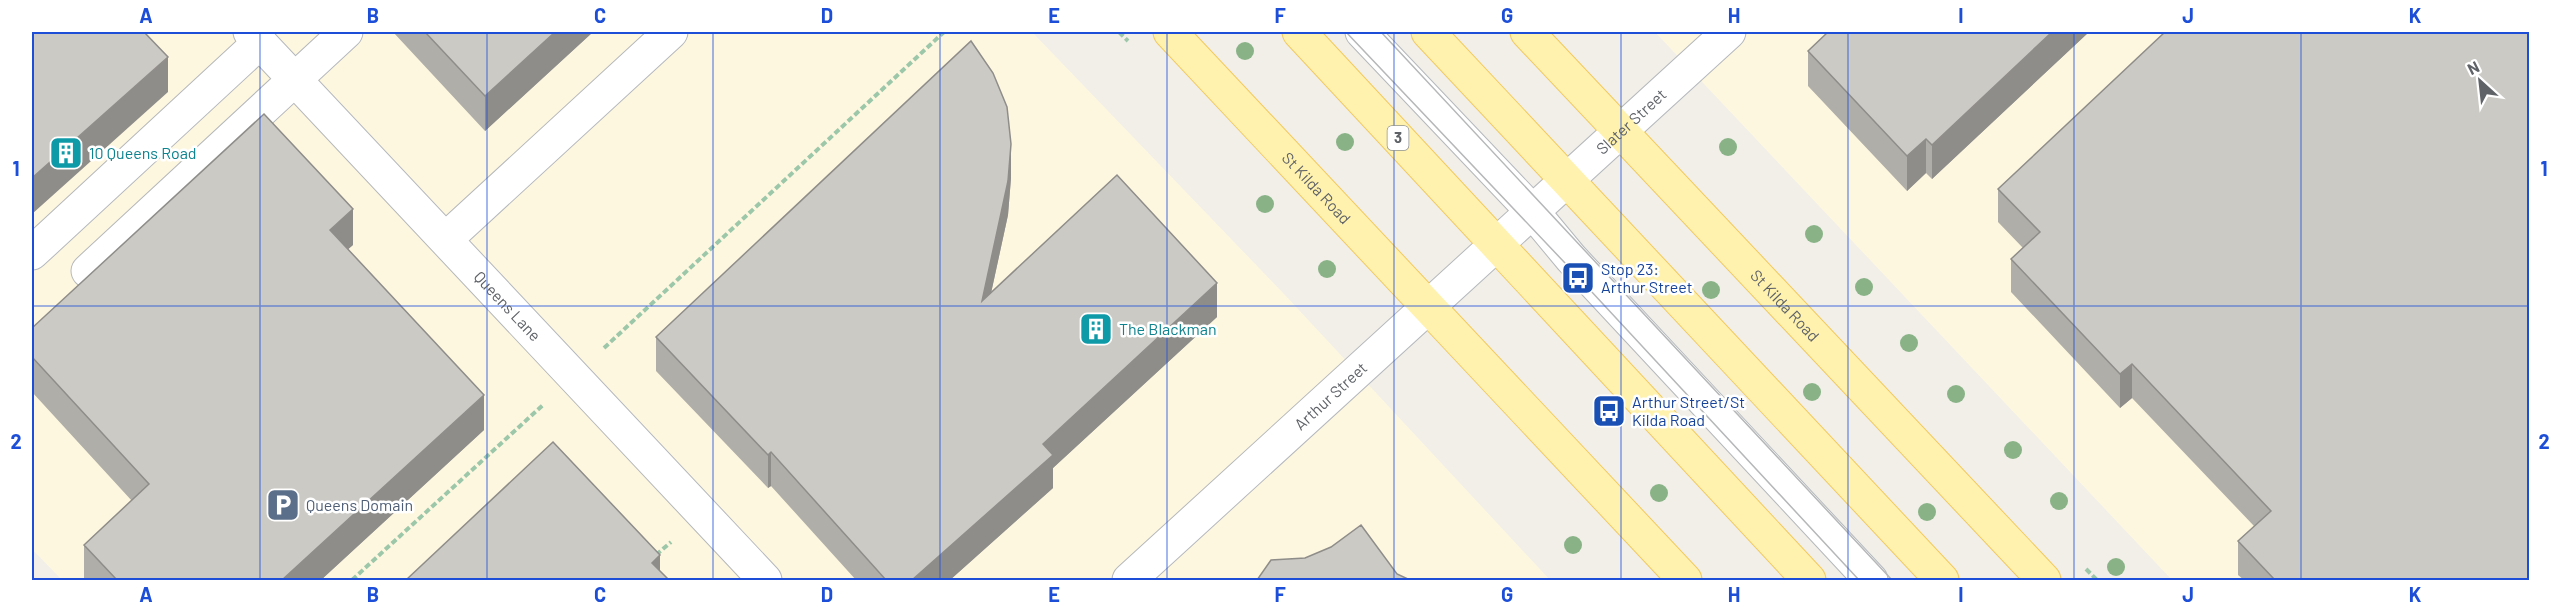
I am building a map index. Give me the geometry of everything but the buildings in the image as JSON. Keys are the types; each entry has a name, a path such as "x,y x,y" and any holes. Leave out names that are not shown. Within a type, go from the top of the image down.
{"main road":[{"name":"St Kilda Road","path":"1170,32 1685,580"},
{"name":"3","path":"1299,32 1809,580"},
{"path":"1428,32 1942,580"},
{"name":"St Kilda Road","path":"1527,32 2044,580"}],"street":[{"path":"88,271 345,32"},
{"path":"446,239 671,32"},
{"path":"1362,32 1532,211 1571,258 1871,580"},
{"name":"Slater Street","path":"1532,211 1729,32"},
{"path":"32,253 255,37"},
{"name":"Queens Lane","path":"255,37 765,580"},
{"name":"Arthur Street","path":"1129,580 1532,211"}],"path":[{"path":"352,580 944,32"}],"shaded area":[{"path":"32,32 1032,32 1284,294 1550,580 62,580 32,549"},
{"path":"1655,32 2529,32 2529,580 2172,580"}],"tram line":[{"path":"1346,32 1565,263 1859,580"},
{"path":"1381,32 1892,580"}],"place":[{"name":"10 Queens Road","path":"66,153"},
{"name":"Stop 23: Arthur Street","path":"1578,278"},
{"name":"The Blackman","path":"1096,329"},
{"name":"Arthur Street/St Kilda Road","path":"1609,411"},
{"name":"Queens Domain","path":"283,505"}]}
